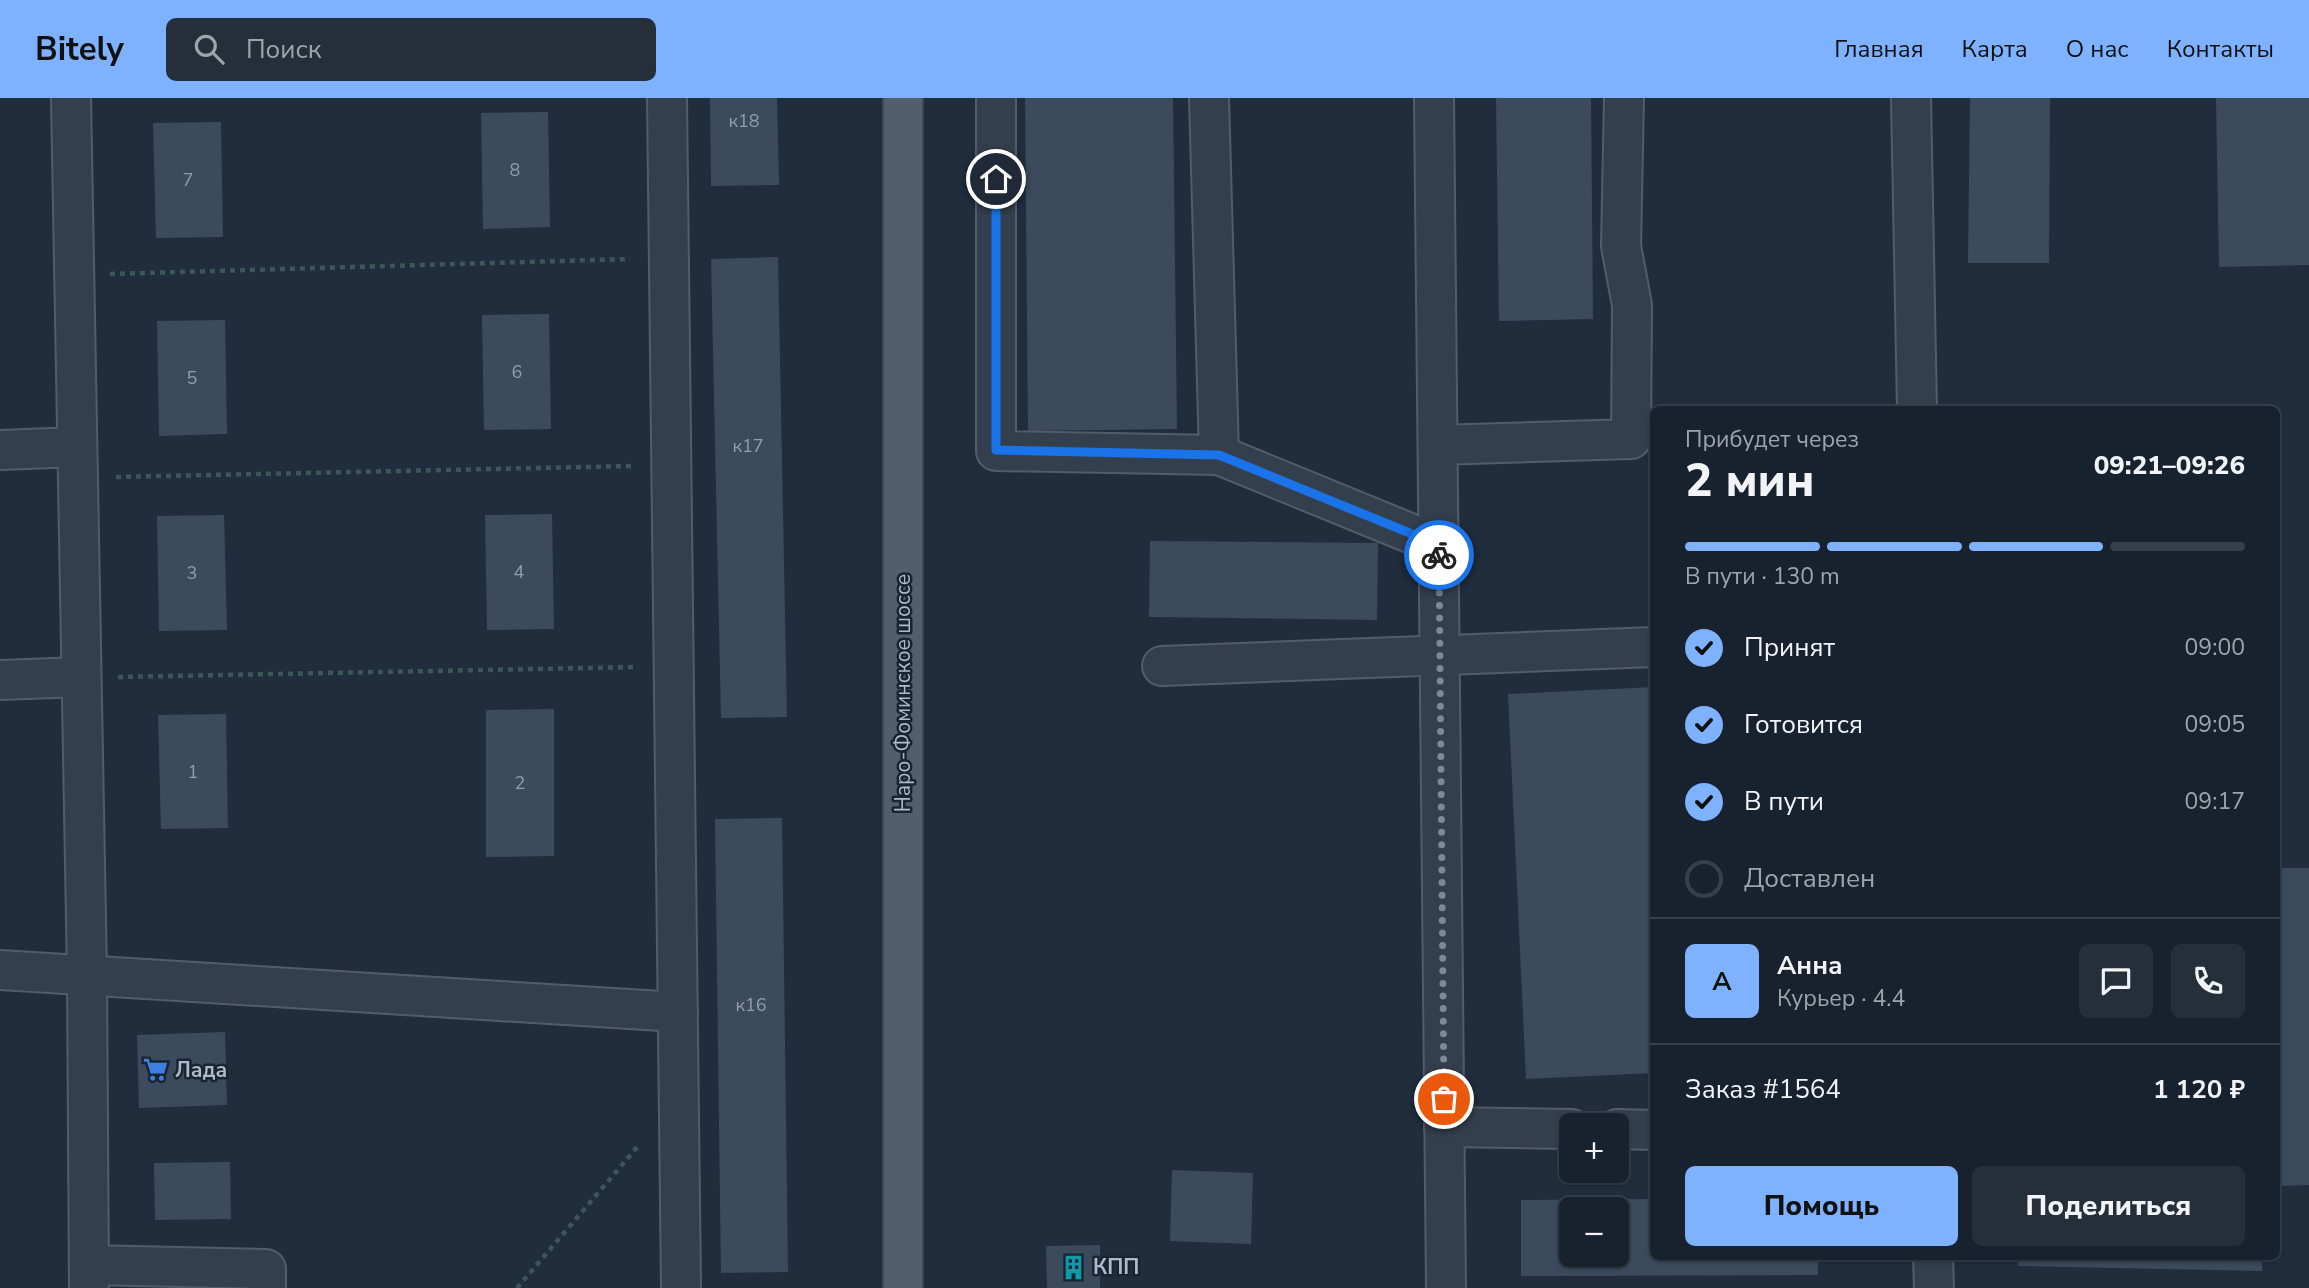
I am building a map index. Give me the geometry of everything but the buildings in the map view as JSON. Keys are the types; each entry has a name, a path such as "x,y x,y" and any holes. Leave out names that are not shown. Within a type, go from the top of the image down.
{"main road":[{"name":"Наро-Фоминское шоссе","path":"903,98 903,1288"}],"street":[{"path":"71,98 87,975 89,1277 266,1269 266,1288"},
{"path":"667,98 681,1288"},
{"path":"996,98 996,450 1219,455 1439,545"},
{"path":"1209,98 1219,455"},
{"path":"1434,98 1446,1288"},
{"path":"1438,444 1631,439 1632,305 1621,246 1624,98"},
{"path":"1911,98 1917,406"},
{"path":"0,450 78,462"},
{"path":"1162,667 1650,647"},
{"path":"0,680 81,677"},
{"path":"0,970 678,1012"},
{"path":"1444,1127 1559,1129"},
{"path":"1629,1129 1650,1130"},
{"path":"1933,1260 1934,1288"}],"path":[{"path":"74,275 669,258"},
{"path":"78,462 672,466"},
{"path":"81,677 674,667"},
{"path":"517,1288 679,1099"}],"way so far":[{"path":"1439,555 1444,1099"}],"place":[{"name":"Лада","path":"155,1070"},
{"name":"КПП","path":"1073,1267"}],"route":[{"path":"996,179 996,450 1219,455 1439,545 1439,555"}]}
